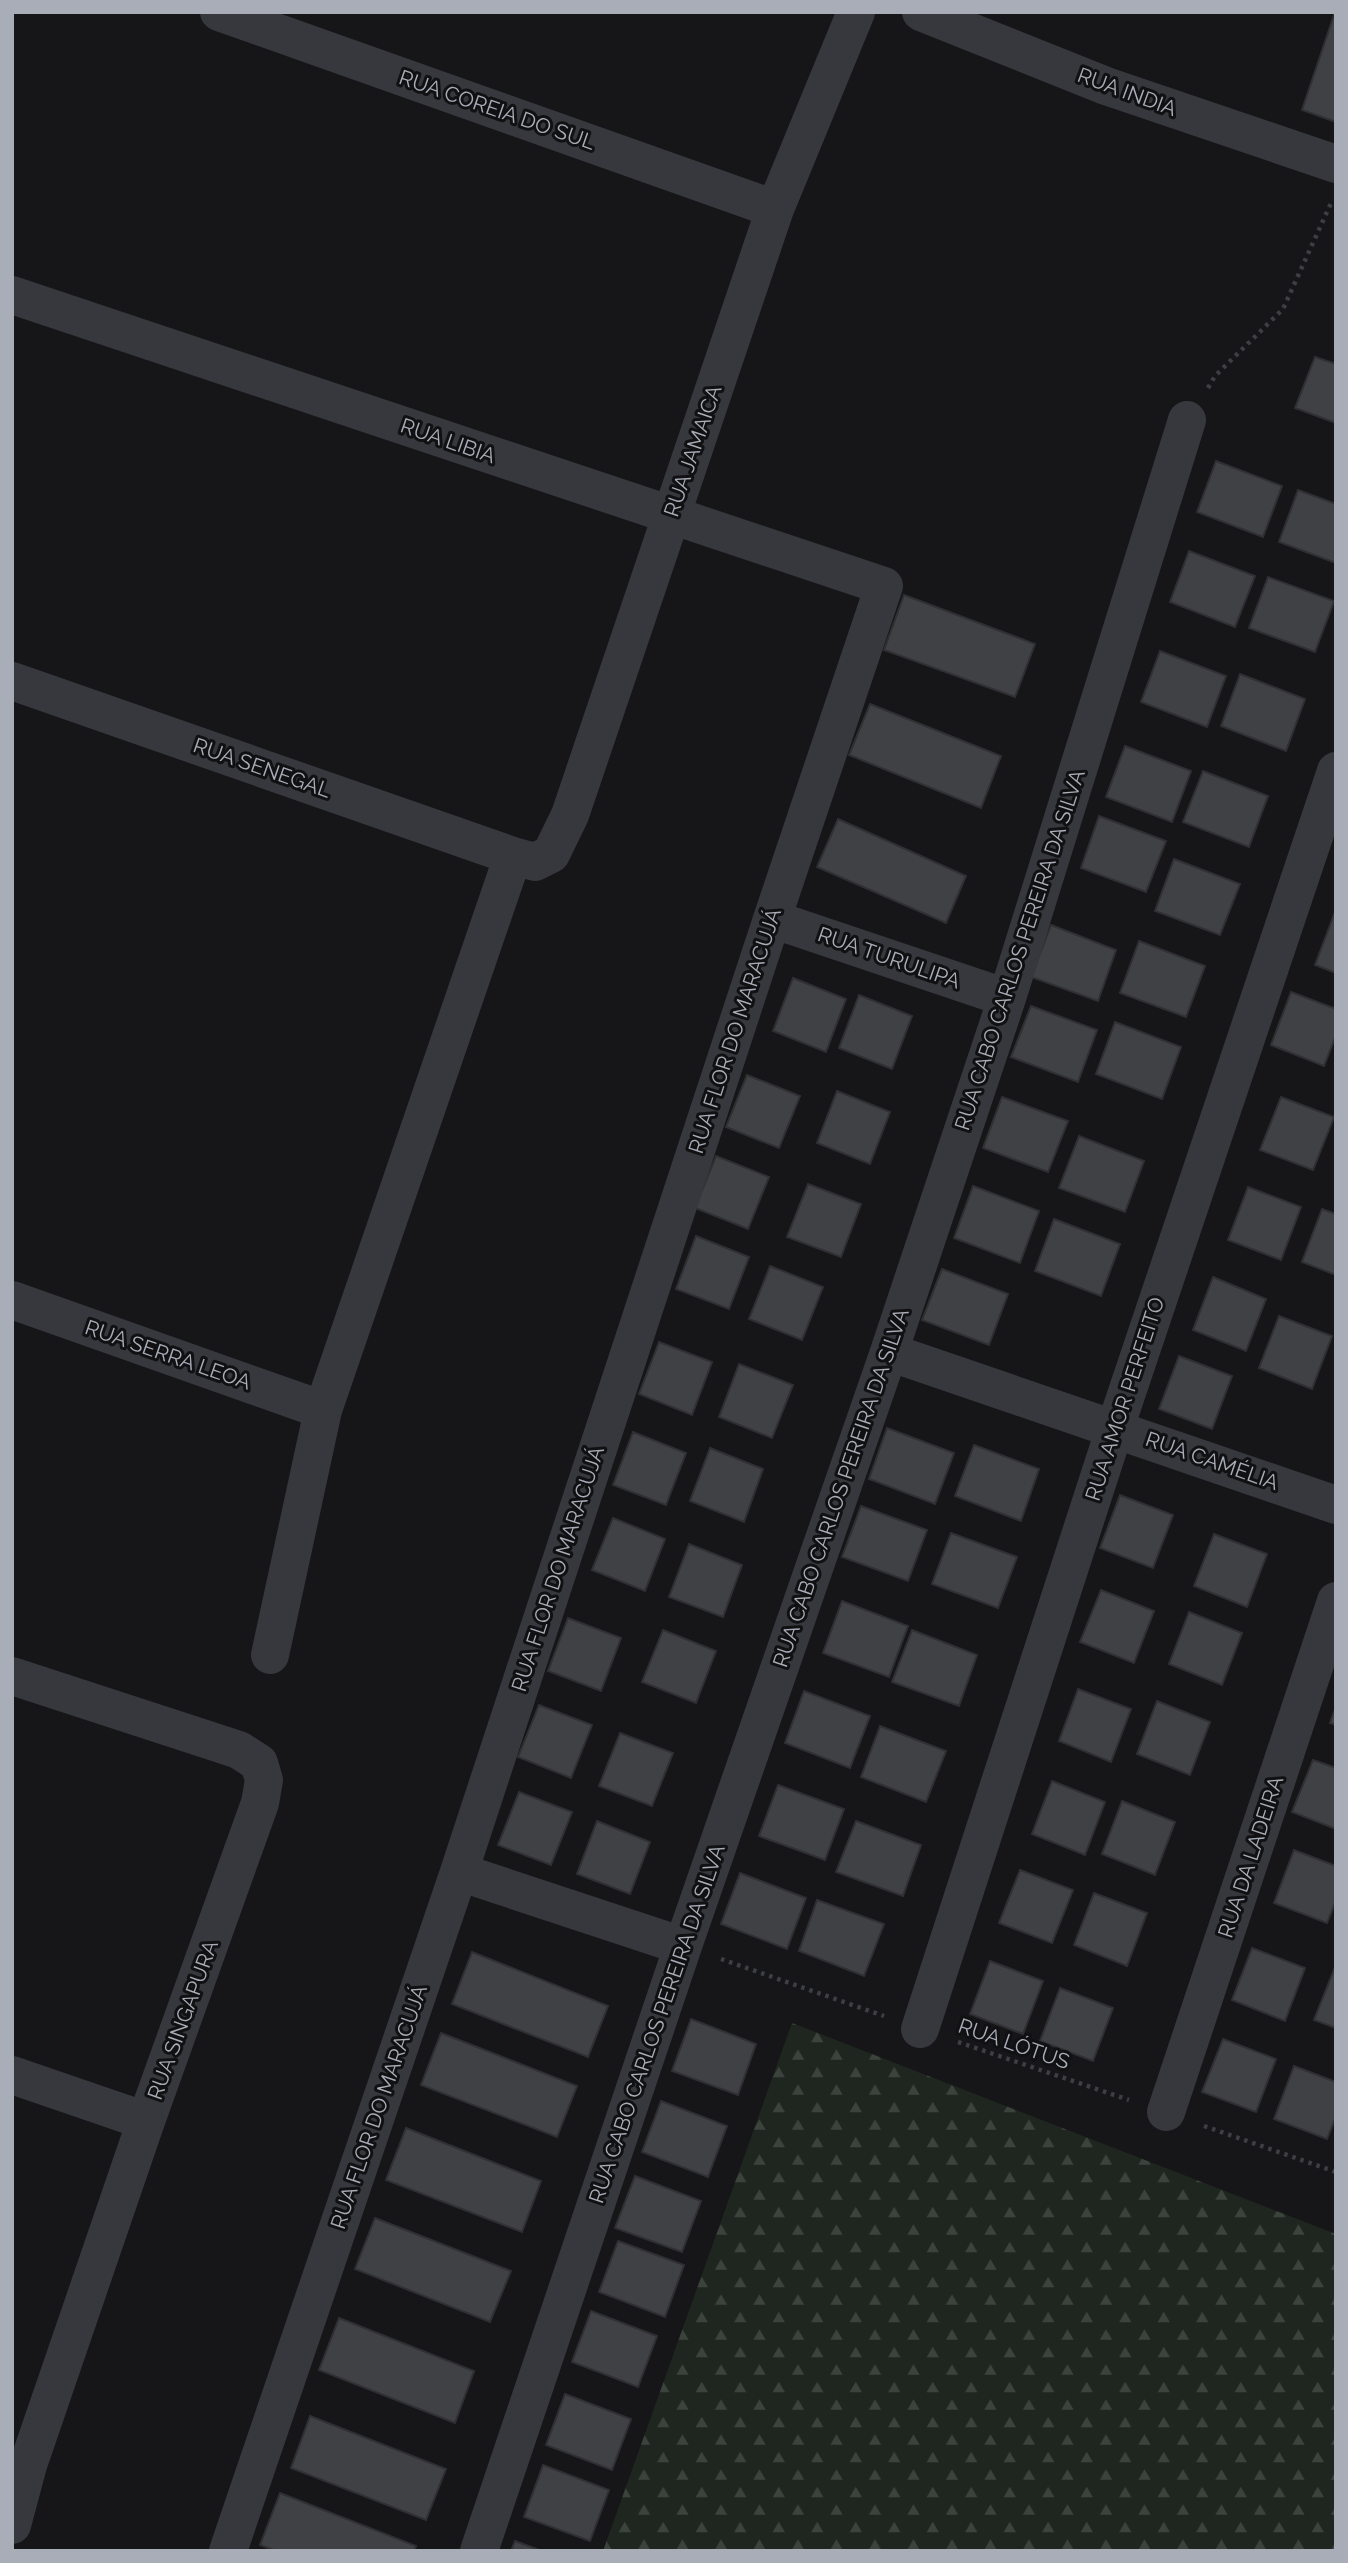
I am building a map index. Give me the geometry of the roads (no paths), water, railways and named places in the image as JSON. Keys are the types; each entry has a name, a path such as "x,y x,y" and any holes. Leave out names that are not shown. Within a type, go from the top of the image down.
{"street":[{"name":"RUA COREIA DO SUL","path":"219,12 775,209"},
{"name":"RUA JAMAICA","path":"513,856 536,862 551,854 570,816 775,209 856,12"},
{"name":"RUA INDIA","path":"921,12 1106,86 1336,164"},
{"name":"RUA LIBIA","path":"12,295 884,586"},
{"name":"RUA CABO CARLOS PEREIRA DA SILVA","path":"479,2551 683,1946 889,1352 1007,998 1187,420"},
{"name":"RUA FLOR DO MARACUJÁ","path":"228,2551 458,1872 884,586"},
{"name":"RUA SENEGAL","path":"12,681 513,856"},
{"name":"RUA AMOR PERFEITO","path":"920,2029 1115,1428 1336,771"},
{"path":"270,1655 323,1410 513,856"},
{"name":"RUA TURULIPA","path":"772,919 1007,998"},
{"name":"RUA SERRA LEOA","path":"12,1300 323,1410"},
{"name":"RUA CAMÉLIA","path":"889,1352 1336,1505"},
{"name":"RUA DA LADEIRA","path":"1166,2112 1336,1601"},
{"name":"RUA SINGAPURA","path":"12,1676 239,1750 259,1763 264,1780 260,1803 20,2462 12,2525"},
{"path":"458,1872 683,1946"},
{"path":"12,2075 146,2121"}]}
